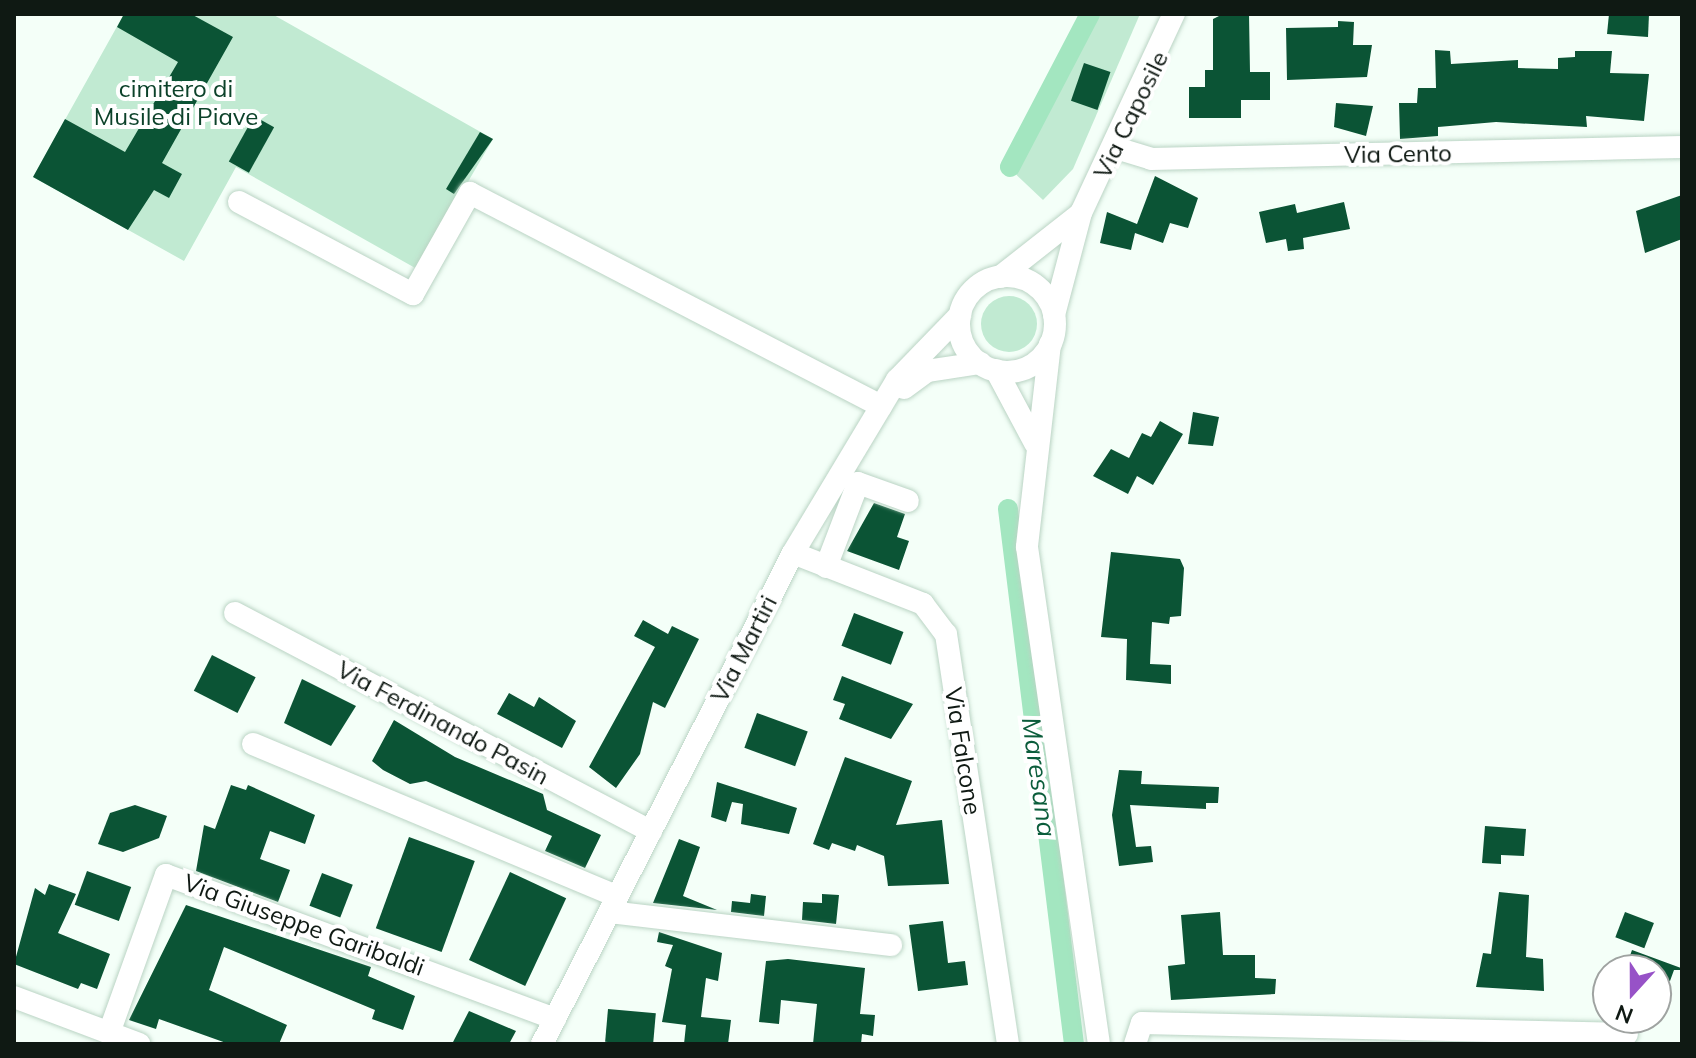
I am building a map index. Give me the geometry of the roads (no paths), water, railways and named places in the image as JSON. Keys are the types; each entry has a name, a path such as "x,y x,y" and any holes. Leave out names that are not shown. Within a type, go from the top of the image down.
{"street":[{"name":"Via Caposile","path":"1054,315 1081,213 1116,148 1174,14"},
{"name":"Via Cento","path":"1116,148 1151,159 1682,147"},
{"path":"239,202 413,294 470,193 886,400"},
{"name":"Via Caposile","path":"1000,277 1081,213"},
{"path":"1035,444 988,367 964,345 960,315 976,287 1000,277 1035,285 1054,315 1035,444 1027,547 1032,601 1099,1044"},
{"name":"Via Martiri","path":"542,1044 793,553 897,380 960,315"},
{"path":"988,367 1026,368 1050,344"},
{"name":"Via Martiri","path":"886,400 927,371 988,367"},
{"path":"826,567 858,483 908,501"},
{"name":"Via Falcone","path":"793,553 923,604 946,634 1008,1044"},
{"name":"Via Ferdinando Pasin","path":"235,613 651,831"},
{"path":"253,744 614,904 891,945"},
{"name":"Via Giuseppe Garibaldi","path":"109,1033 166,875 555,1019"},
{"path":"14,997 139,1044"},
{"path":"1135,1044 1142,1023 1592,1033"}],"waterway":[{"name":"Maresana","path":"1010,167 1090,14"},
{"name":"Maresana","path":"1008,509 1074,1044"}],"park label":[{"name":"cimitero di Musile di Piave","path":"176,103"}]}
